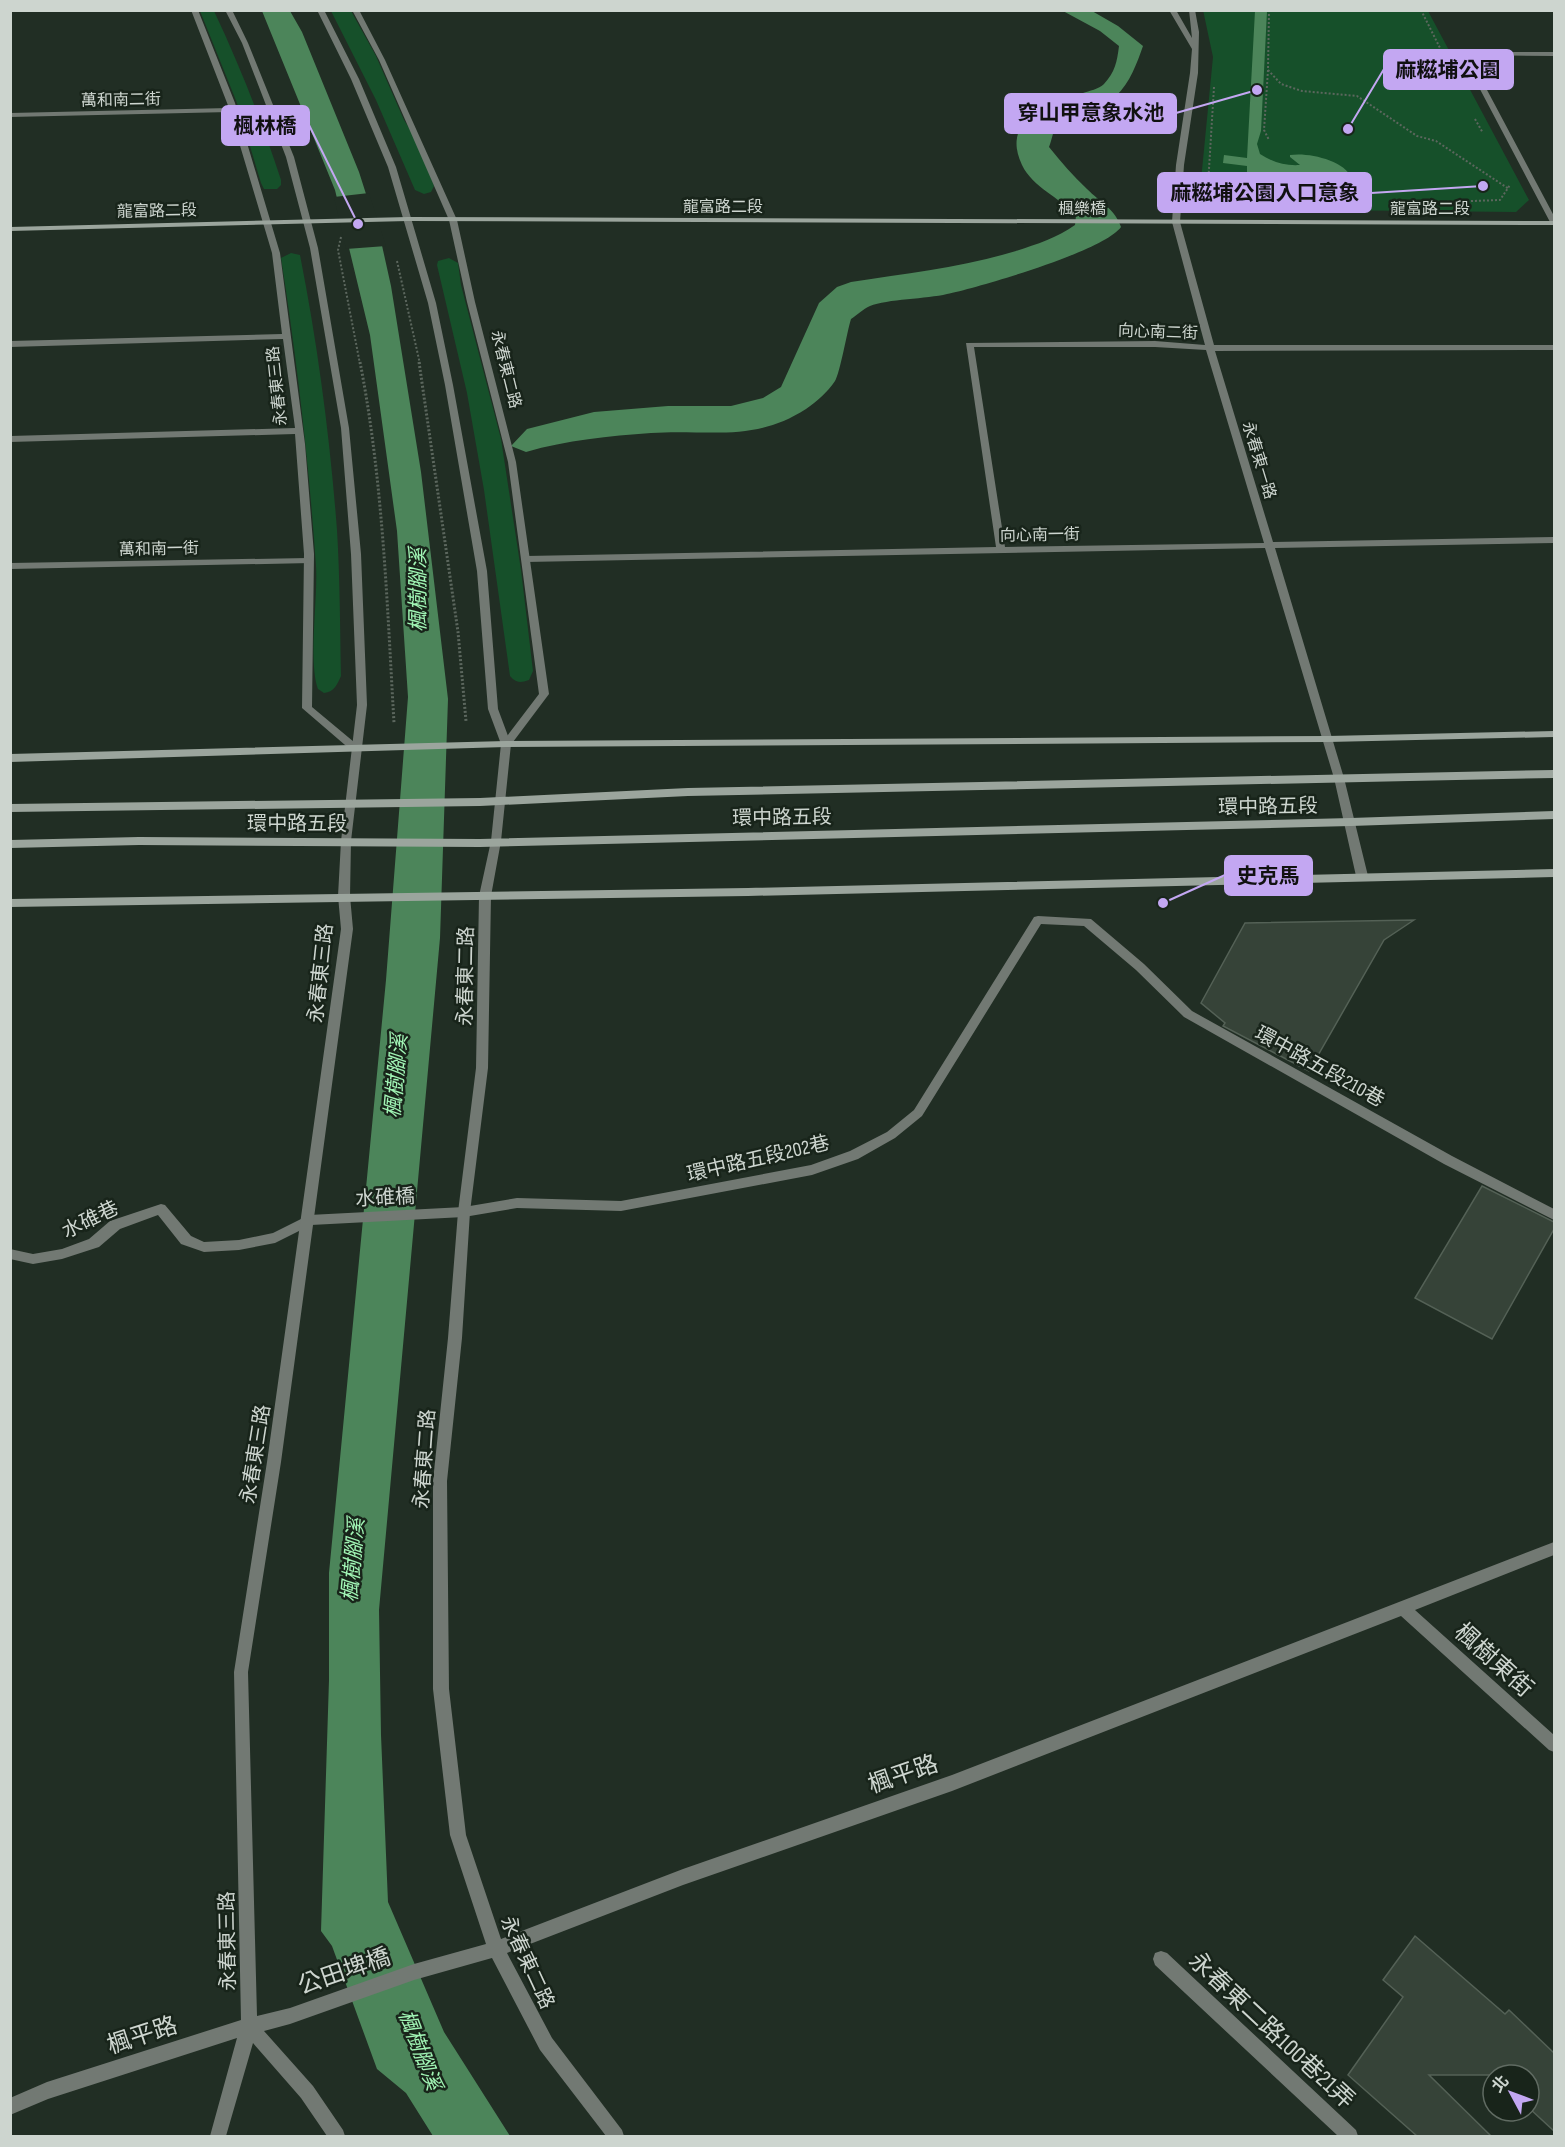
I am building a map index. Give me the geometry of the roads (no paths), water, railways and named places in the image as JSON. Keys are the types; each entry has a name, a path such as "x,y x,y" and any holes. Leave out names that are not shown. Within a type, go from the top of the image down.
{"street":[{"name":"永春東三路","path":"194,10 232,110 260,194 265,222 276,253 299,431 309,561 308,708 356,749"},
{"name":"永春東三路","path":"218,2136 249,2026 241,1672 309,1220 347,929 349,896 346,841 362,705 356,564 345,428 314,248 305,221 290,157 245,43 228,10"},
{"name":"永春東二路","path":"320,10 364,101 392,167 432,303 482,571 493,710 506,744 496,841 478,896 482,1068 464,1212 455,1338 440,1481 441,1689 458,1835 496,1949 546,2044 616,2136"},
{"name":"永春東二路","path":"355,10 382,60 453,220 471,302 512,462 544,694 506,744"},
{"path":"1172,10 1195,48"},
{"name":"永春東一路","path":"1192,10 1196,32 1194,72 1180,165 1176,222 1210,348 1339,778 1362,876"},
{"path":"1554,54 1472,53 1466,57 1554,223"},
{"name":"萬和南二街","path":"10,115 232,110"},
{"name":"龍富路二段","path":"10,228 408,219 1039,223"},
{"name":"楓樂橋","path":"1039,223 1126,223"},
{"name":"龍富路二段","path":"1126,223 1554,223"},
{"path":"10,344 288,336"},
{"name":"向心南二街","path":"1001,550 969,345 1155,344 1210,348 1554,347"},
{"path":"10,439 299,431"},
{"name":"向心南一街","path":"526,559 1554,540"},
{"name":"萬和南一街","path":"10,566 309,561"},
{"path":"10,758 506,744 1328,740 1554,734"},
{"name":"環中路五段","path":"10,808 480,802 687,792 1554,774"},
{"name":"環中路五段","path":"10,844 139,841 480,843 1554,815"},
{"path":"10,903 349,896 748,892 1554,873"},
{"name":"環中路五段202巷","path":"464,1212 517,1203 621,1206 812,1170 854,1155 891,1136 918,1113 1038,920 1087,922"},
{"name":"環中路五段210巷","path":"1087,922 1140,967 1188,1014 1438,1154 1554,1215"},
{"name":"水碓巷","path":"10,1254 33,1259 62,1254 94,1243 115,1225 160,1209 186,1240 204,1247 239,1245 275,1238 309,1220"},
{"name":"水碓橋","path":"309,1220 464,1212"},
{"name":"楓平路","path":"414,1972 496,1949 683,1877 952,1783 1554,1549"},
{"name":"楓樹東街","path":"1404,1609 1554,1745"},
{"name":"永春東二路100巷21弄","path":"1161,1959 1350,2136"},
{"name":"公田埤橋","path":"291,2016 414,1972"},
{"name":"楓平路","path":"10,2107 47,2091 249,2026 291,2016"},
{"path":"249,2026 307,2092 337,2136"}],"water":[{"name":"楓樹腳溪","path":"262,11 290,11 302,32 359,172 381,241 391,286 421,472 448,699 440,938 379,1610 381,1735 388,1902 444,2032 510,2136 433,2136 406,2093 377,2069 332,1946 321,1931 329,1680 329,1573 386,980 408,697 397,531 370,335 335,190"},
{"path":"1063,11 1092,11 1118,26 1143,46 1121,91 1110,101 1077,111 1063,118 1056,126 1049,147 1077,179 1115,215 1121,227 1110,236 1067,257 986,284 939,296 886,302 867,307 851,319 837,377 829,389 806,409 787,420 768,427 730,432 672,432 604,437 557,444 526,452 511,446 527,429 594,412 668,406 731,406 763,398 781,387 819,303 837,287 851,282 934,270 995,257 1047,240 1075,225 1076,216 1070,209 1027,173 1017,149 1017,136 1023,125 1043,109 1097,89 1104,84 1115,66 1119,46 1100,31"},
{"path":"1255,11 1267,11 1261,131 1257,144 1260,154 1289,165 1300,165 1290,155 1298,154 1325,159 1334,162 1348,172 1352,178 1346,182 1309,186 1267,183 1247,174 1247,166 1223,163 1224,155 1247,158"}],"place":[{"name":"穿山甲意象水池","path":"1257,90"},
{"name":"麻糍埔公園","path":"1348,129"},
{"name":"麻糍埔公園入口意象","path":"1483,186"},
{"name":"楓林橋","path":"358,224"},
{"name":"史克馬","path":"1163,903"}]}
